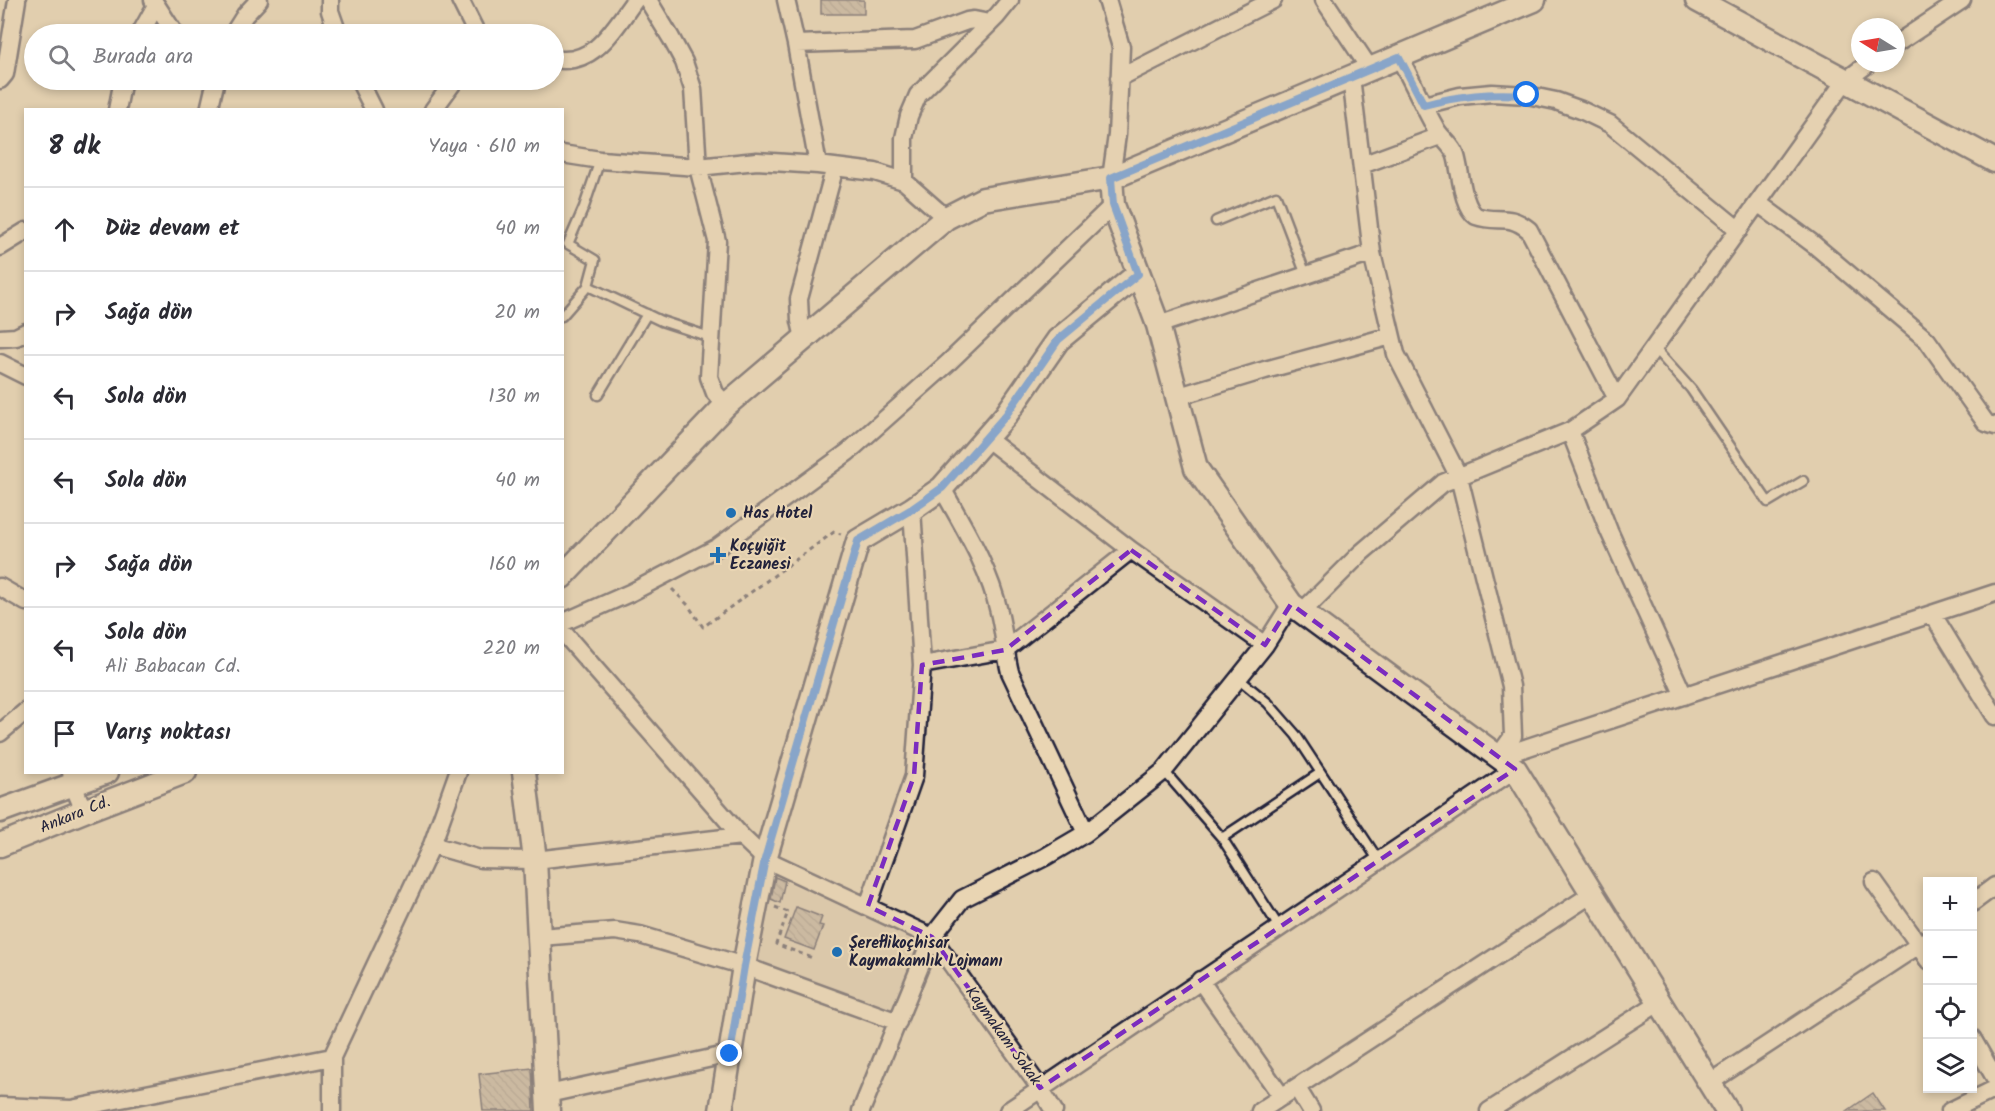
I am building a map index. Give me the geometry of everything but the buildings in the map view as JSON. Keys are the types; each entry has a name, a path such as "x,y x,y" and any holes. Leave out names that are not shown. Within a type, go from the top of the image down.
{"street":[{"path":"0,80 5,74 17,0"},
{"path":"239,24 259,0"},
{"path":"330,0 330,11 335,24"},
{"path":"460,0 472,24"},
{"path":"564,60 585,56 594,50 635,0"},
{"path":"648,0 684,62 693,89 698,167 714,222 717,241 709,377 715,393 726,405"},
{"path":"786,0 818,165"},
{"path":"904,181 904,138 909,116 918,95 1010,0"},
{"path":"1107,0 1121,47 1117,135 1111,178 1113,205 1158,325 1196,468 1296,608 1507,763 1592,894 1727,1111"},
{"path":"1119,78 1273,0"},
{"path":"1324,0 1361,73 1362,165 1372,252 1391,336 1396,354 1459,477 1511,686 1513,736 1507,763"},
{"path":"564,575 726,405 946,218 983,199 1111,178 1534,0"},
{"path":"1697,0 1995,161"},
{"path":"1905,38 1962,0"},
{"path":"145,24 154,3"},
{"path":"154,3 168,24"},
{"path":"796,44 915,40 967,21 989,23"},
{"path":"1399,57 1440,136 1450,145 1455,155 1468,208 1481,218 1506,218 1516,221 1529,230 1617,399"},
{"path":"861,1111 932,937 962,899 1045,857 1086,833 1164,771 1296,608 1443,483 1569,431 1617,399 1845,81 1857,72"},
{"path":"117,108 121,90"},
{"path":"209,108 214,90"},
{"path":"364,90 373,108"},
{"path":"434,108 448,90"},
{"path":"1424,105 1460,96 1492,93 1527,95 1556,101 1581,110 1610,124 1739,230"},
{"path":"1362,165 1440,136"},
{"path":"564,154 600,160 698,167 757,161 875,172 904,181 946,218"},
{"path":"804,338 800,321 799,299 835,167"},
{"path":"1758,203 1812,243 1927,340 1986,423 1995,426"},
{"path":"564,622 661,577 718,547 848,452 948,363 1113,205"},
{"path":"0,247 24,232"},
{"path":"1158,325 1372,252"},
{"path":"721,1111 744,966 765,859 858,541 942,488 1006,415 1058,340 1138,274"},
{"path":"0,338 16,337 24,333"},
{"path":"1176,398 1265,370 1391,336"},
{"path":"0,363 24,375"},
{"path":"1569,431 1609,531 1684,696"},
{"path":"986,438 1131,550 1265,645"},
{"path":"942,488 979,553 999,611 1010,672 1086,833"},
{"path":"868,906 914,776 922,665 912,509"},
{"path":"922,665 1005,650 1131,550"},
{"path":"0,586 24,601"},
{"path":"1008,1111 1378,861 1507,763 1684,696 1995,593"},
{"path":"1934,615 1995,716"},
{"name":"Kaymakam Sokak","path":"564,634 741,836 765,859 932,937 1054,1111"},
{"path":"0,733 24,713"},
{"name":"Ankara Cd.","path":"0,811 72,779 96,774"},
{"name":"Ankara Cd.","path":"0,845 180,774"},
{"path":"332,1111 332,1057 432,845 457,774"},
{"path":"524,774 535,860 548,1102 730,1054"},
{"path":"72,779 84,811"},
{"path":"432,845 480,859 535,860 741,836"},
{"path":"1874,882 1923,945"},
{"path":"1977,899 1995,886"},
{"path":"1260,1111 1592,894"},
{"path":"540,937 615,931 640,935 744,966 898,1022"},
{"path":"1709,1083 1923,949"},
{"path":"1200,980 1282,1098"},
{"path":"1490,1111 1659,1002"},
{"path":"1950,1111 1995,1079 1973,1039"},
{"path":"0,1106 71,1110 332,1057"},
{"path":"1297,1088 1311,1111"}],"lane":[{"path":"564,314 588,286 595,260 568,244 585,207 600,160"},
{"path":"1216,221 1276,196 1306,275"},
{"path":"588,286 679,328 710,337"},
{"path":"598,395 647,314"},
{"path":"1654,348 1691,390 1768,502 1803,481"},
{"path":"1239,679 1282,717 1303,744 1378,861"},
{"path":"1164,771 1222,838 1279,927"},
{"path":"1222,838 1320,773"}],"path":[{"path":"661,577 688,605 703,627 834,532 858,541"},
{"path":"757,900 788,912 776,944 815,959"}],"highlighted area":[{"path":"1131,550 1265,645 1291,604 1515,769 1040,1088 932,937 868,906 914,776 922,665 1005,650"}],"shaded area":[{"name":"Şereflikoçhisar Kaymakamlık Lojmanı","path":"771,875 922,943 894,1013 753,961"}],"place":[{"name":"Has Hotel","path":"731,513"},
{"name":"Koçyiğit Eczanesi","path":"718,555"},
{"name":"Şereflikoçhisar Kaymakamlık Lojmanı","path":"837,952"}],"route":[{"path":"730,1054 765,859 858,541 942,488 1006,415 1058,340 1138,274 1113,205 1111,178 1399,57 1424,105 1460,96 1492,93 1527,95"}]}
